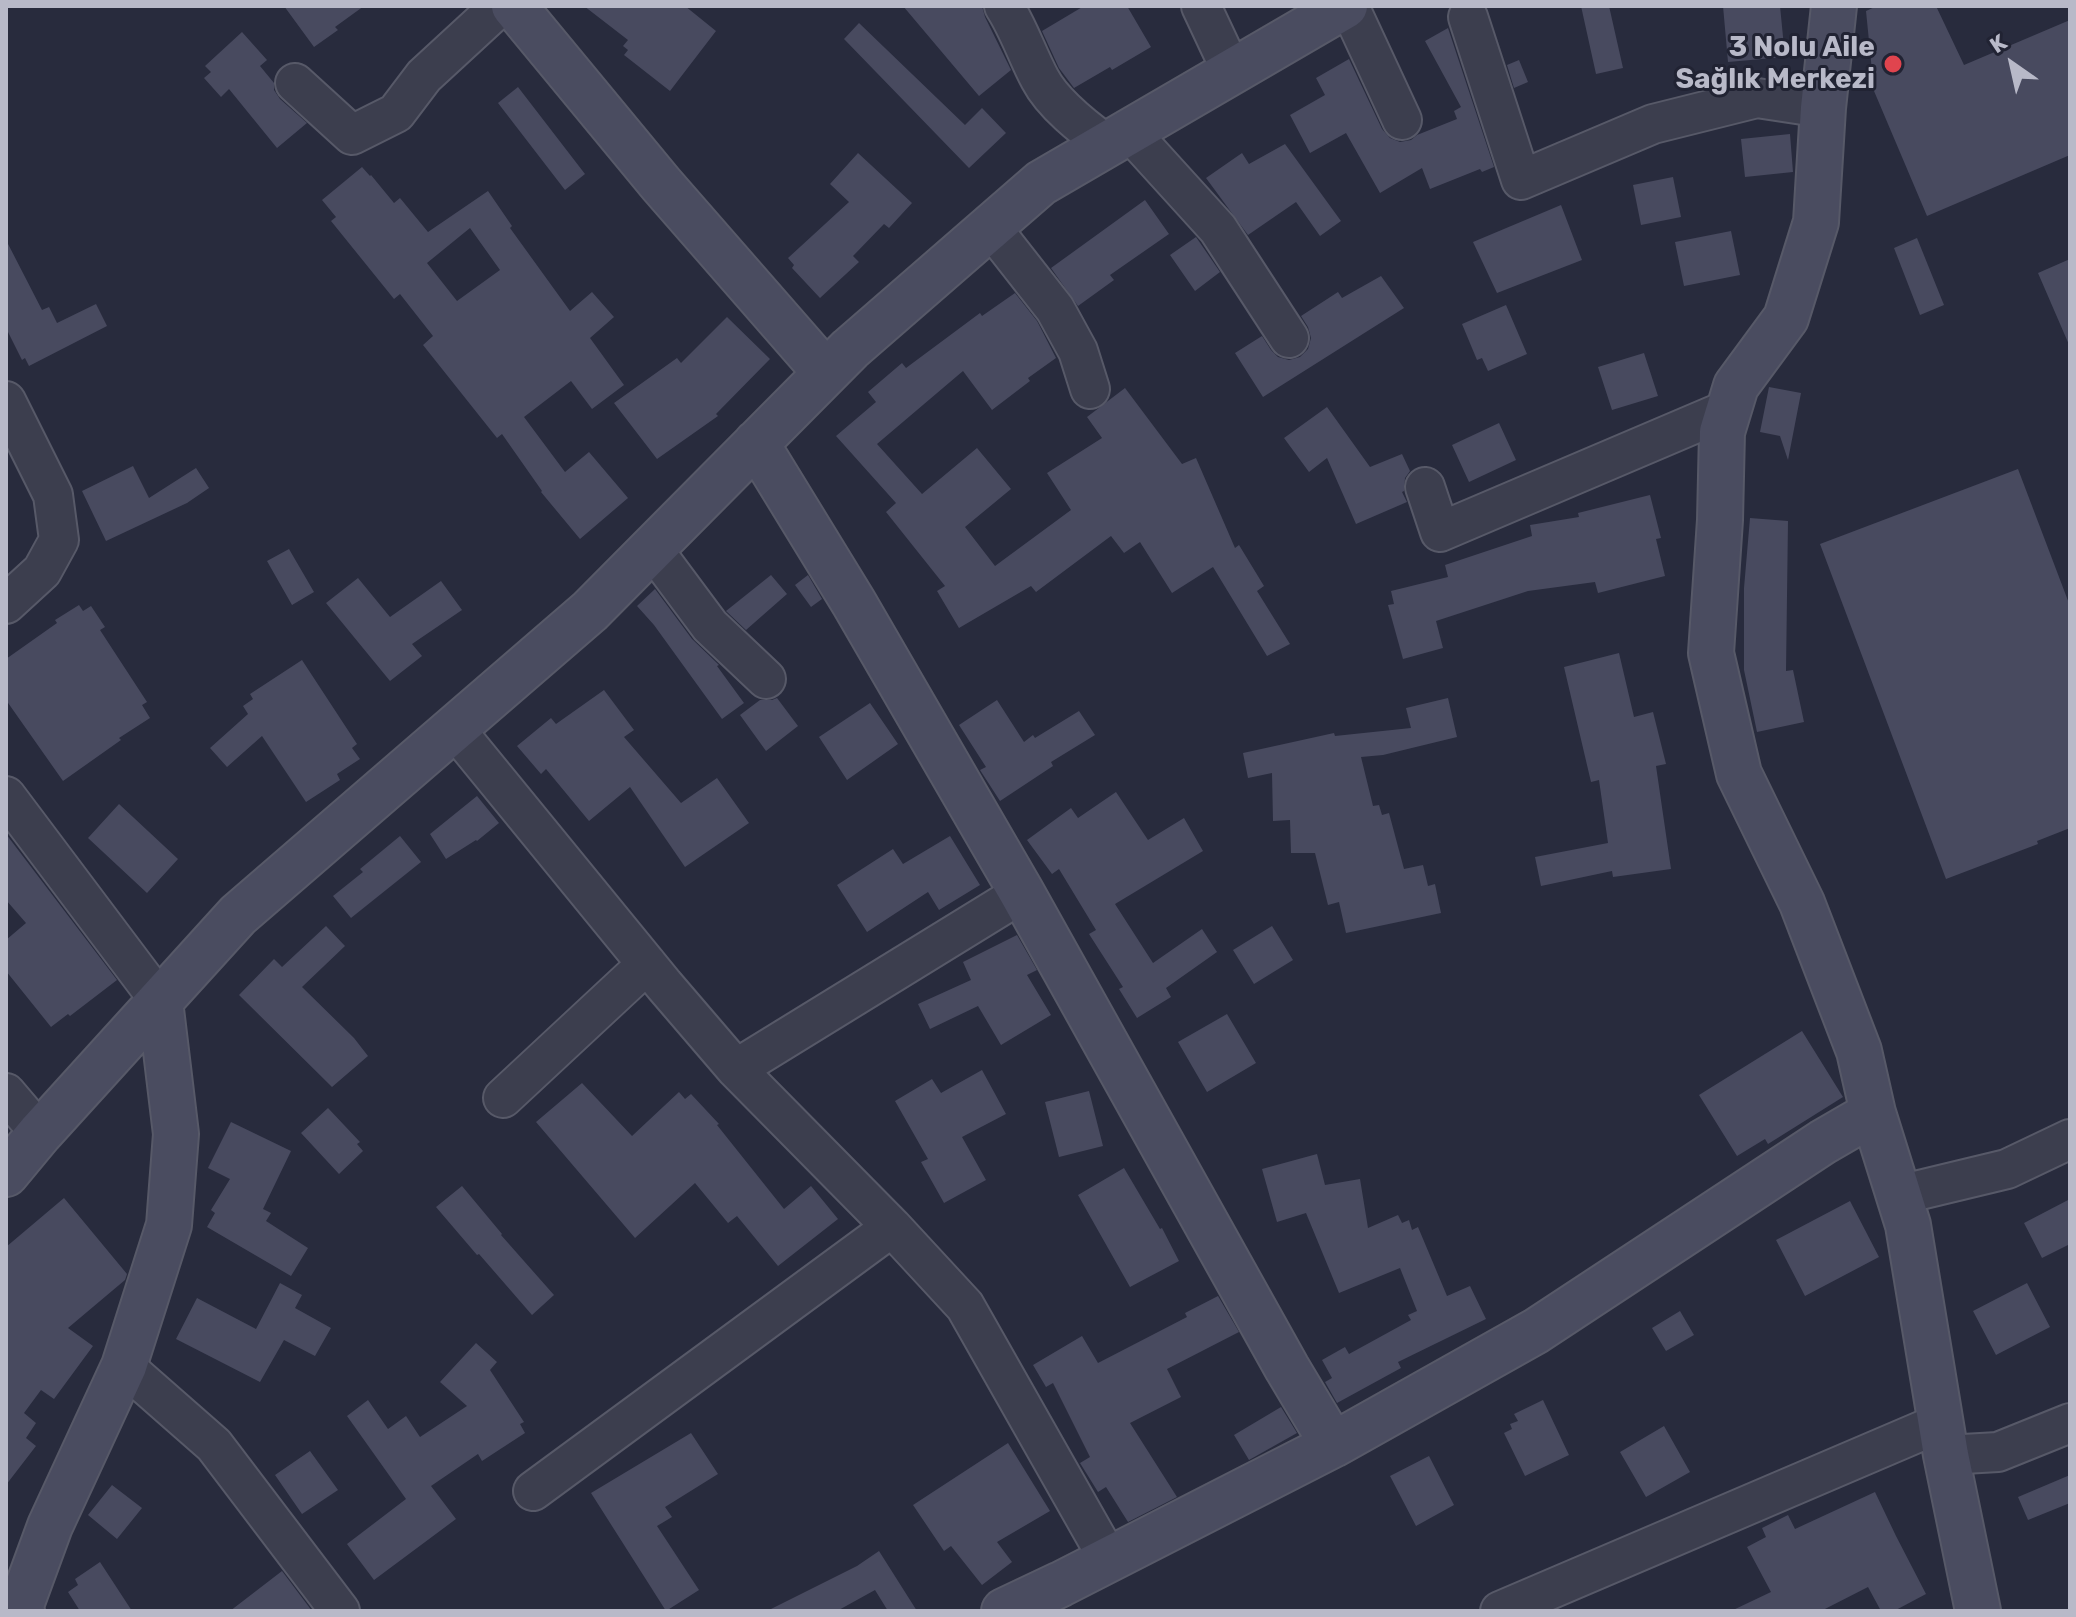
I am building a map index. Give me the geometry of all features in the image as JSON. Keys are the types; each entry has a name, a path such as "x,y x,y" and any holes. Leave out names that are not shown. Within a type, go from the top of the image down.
{"street":[{"path":"295,83 352,135 396,113 424,76 500,6"},
{"path":"514,6 661,184 826,373"},
{"path":"1004,6 1015,23 1041,82 1077,123 1118,138 1218,229 1289,338"},
{"path":"1201,6 1232,72"},
{"path":"6,1174 238,915 590,611 850,349 1041,183 1347,6 1402,120"},
{"path":"1834,6 1823,108 1816,222 1786,318 1736,386 1722,432 1711,653 1739,774 1802,903 1859,1051 1873,1113 1908,1225 1943,1439 1978,1611"},
{"path":"1468,17 1521,180 1653,124 1757,98 1823,108"},
{"path":"990,226 1055,309 1078,351 1090,389"},
{"path":"6,401 53,495 59,540 42,571 6,604"},
{"path":"1425,487 1440,532 1729,409"},
{"path":"756,443 854,603 1022,893 1333,1445"},
{"path":"652,548 710,626 766,679"},
{"path":"454,728 736,1069 965,1306 1109,1560"},
{"path":"6,796 160,1001 176,1134 169,1225 124,1366 50,1526 21,1605 22,1611"},
{"path":"736,1069 1022,893"},
{"path":"503,1098 647,964"},
{"path":"6,1093 40,1133"},
{"path":"1004,1611 1333,1445 1536,1331 1823,1142 1873,1113"},
{"path":"1899,1195 2007,1169 2070,1139"},
{"path":"533,1491 892,1227"},
{"path":"124,1366 214,1445 340,1611"},
{"path":"1500,1611 1943,1439 1998,1452 2070,1423"}],"building":[{"path":"284,6 364,6 314,47"},
{"path":"584,6 685,6 716,31 670,91 624,55 628,50 623,46 628,40"},
{"path":"903,6 982,6 1011,70 979,96"},
{"path":"1084,6 1127,6 1151,47 1074,88 1059,68 1042,31"},
{"path":"1581,6 1609,6 1623,68 1596,74"},
{"path":"1723,6 1780,6 1785,57 1728,62"},
{"path":"1877,6 1936,6 1964,65 2070,20 2070,155 1927,216 1874,91 1866,11"},
{"path":"859,23 965,125 982,108 1006,133 969,168 844,39"},
{"path":"1448,28 1494,167 1482,172 1480,169 1430,189 1422,168 1380,193 1346,133 1310,153 1290,115 1325,95 1316,78 1349,59 1382,129 1390,138 1400,142 1411,140 1457,119 1454,111 1461,107 1425,41"},
{"path":"242,32 267,60 260,66 274,83 274,90 280,99 307,123 277,148 229,89 221,97 204,78 211,72 205,66"},
{"path":"1519,60 1528,82 1514,88 1507,65"},
{"path":"518,87 585,174 565,190 498,103"},
{"path":"1790,134 1793,172 1745,177 1741,139"},
{"path":"1285,144 1341,221 1320,236 1296,202 1248,235 1206,178 1242,153 1249,164"},
{"path":"858,153 912,203 889,228 884,224 853,256 859,262 820,298 792,268 794,265 788,258 849,202 830,184"},
{"path":"362,167 394,203 400,198 428,232 488,191 512,226 510,228 570,311 592,292 614,317 590,338 624,385 592,409 571,381 524,417 565,472 589,452 628,498 580,539 541,492 502,434 497,438 423,345 433,336 400,294 394,299 331,221 336,217 322,200","holes":["470,228 500,270 457,301 427,263"]},
{"path":"1673,177 1681,217 1641,225 1633,185"},
{"path":"1145,200 1169,234 1110,275 1114,280 1078,306 1051,268"},
{"path":"1561,205 1582,260 1497,293 1473,242"},
{"path":"1731,231 1740,275 1684,286 1675,242"},
{"path":"1196,237 1220,272 1195,291 1170,255"},
{"path":"1917,238 1944,305 1920,315 1894,248"},
{"path":"6,240 42,310 49,307 57,323 96,304 107,326 29,366 25,358 22,360 6,328"},
{"path":"2070,259 2070,347 2038,273"},
{"path":"1381,276 1404,308 1263,397 1235,353 1262,336 1278,357 1289,360 1300,357 1308,349 1311,338 1301,316 1338,292 1342,298"},
{"path":"1015,293 1037,321 1056,358 992,410 963,371 877,444 922,494 977,448 1011,489 965,527 995,566 1071,510 1047,473 1102,438 1087,417 1125,388 1182,464 1196,458 1235,548 1239,545 1264,586 1257,591 1290,644 1267,656 1213,567 1172,593 1140,542 1124,553 1111,536 1036,592 1031,586 959,628 937,591 945,586 886,512 896,503 836,436 876,402 868,392 902,363 906,368 980,313 982,316"},
{"path":"1506,305 1527,354 1488,371 1482,358 1477,360 1462,324"},
{"path":"727,317 770,359 716,414 718,416 657,459 614,403 677,358 681,363"},
{"path":"1644,353 1658,396 1612,410 1598,367"},
{"path":"1769,387 1801,393 1788,460 1780,436 1760,432"},
{"path":"1327,407 1370,467 1402,454 1410,471 1402,492 1407,502 1356,524 1327,458 1309,472 1284,438"},
{"path":"1499,423 1516,460 1469,482 1452,445"},
{"path":"133,466 149,498 196,468 209,488 187,503 106,541 82,491"},
{"path":"2018,469 2070,606 2070,828 2037,841 2038,844 1946,879 1820,544"},
{"path":"1650,495 1661,538 1656,539 1665,576 1598,593 1595,582 1528,591 1436,621 1443,648 1403,659 1388,605 1394,604 1391,591 1448,577 1445,565 1532,536 1530,525 1579,517 1578,513"},
{"path":"1750,518 1788,521 1786,671 1793,670 1804,722 1757,732 1744,670 1744,588"},
{"path":"289,549 314,592 292,605 267,561"},
{"path":"771,575 787,594 746,630 726,611"},
{"path":"808,575 822,599 811,607 795,585"},
{"path":"358,578 390,617 441,581 462,610 412,644 422,656 390,681 326,603"},
{"path":"655,589 692,639 719,665 744,703 722,719 637,606"},
{"path":"79,605 83,611 91,606 105,627 100,630 147,702 142,705 150,718 63,781 6,700 6,659"},
{"path":"1619,653 1634,717 1653,712 1666,764 1656,766 1671,869 1613,877 1612,871 1541,886 1535,857 1608,843 1599,780 1591,782 1564,667"},
{"path":"302,660 357,744 352,748 360,759 337,774 340,780 306,802 262,736 227,767 210,748 248,714 243,706 253,699 250,694"},
{"path":"604,690 634,730 624,737 681,803 717,778 749,823 685,867 630,787 589,821 546,769 541,774 517,746 551,718 556,724"},
{"path":"777,698 798,726 766,751 740,715 760,700"},
{"path":"1448,698 1457,737 1383,755 1361,757 1373,806 1379,805 1382,815 1389,813 1404,869 1423,865 1428,886 1435,884 1441,913 1346,933 1339,902 1328,905 1315,853 1291,853 1290,820 1273,821 1272,773 1248,778 1243,753 1334,733 1335,736 1411,728 1406,708"},
{"path":"997,700 1024,742 1079,711 1095,735 1051,762 1053,766 1000,801 980,770 986,767 959,725"},
{"path":"870,703 898,744 847,780 819,737"},
{"path":"1116,792 1148,840 1184,818 1203,851 1115,904 1153,963 1202,929 1217,952 1166,988 1171,997 1137,1018 1119,989 1123,987 1089,934 1096,930 1059,869 1052,874 1027,840 1071,808 1078,818"},
{"path":"477,796 499,823 477,841 446,859 430,834"},
{"path":"119,804 178,859 147,893 88,838"},
{"path":"6,834 117,980 51,1027 6,971 6,940 26,923 6,900"},
{"path":"400,836 421,862 351,918 333,896"},
{"path":"950,836 980,885 939,910 928,892 867,932 837,885 893,849 903,864"},
{"path":"326,926 345,946 302,987 368,1056 332,1087 239,995 274,959 282,967"},
{"path":"1272,926 1293,960 1254,984 1233,950"},
{"path":"1017,935 1037,970 1027,975 1051,1015 1001,1045 978,1006 930,1029 918,1004 971,980 963,962"},
{"path":"1227,1014 1256,1063 1207,1092 1178,1042"},
{"path":"1802,1031 1843,1097 1768,1144 1765,1139 1737,1156 1699,1095"},
{"path":"982,1070 1006,1114 962,1137 986,1180 944,1203 921,1162 928,1159 895,1101 932,1079 941,1093"},
{"path":"582,1083 632,1136 679,1092 685,1099 691,1094 719,1124 784,1209 811,1186 838,1219 778,1266 737,1216 728,1223 695,1183 635,1238 536,1122"},
{"path":"1089,1091 1103,1146 1059,1157 1045,1102"},
{"path":"328,1108 360,1142 357,1144 363,1151 339,1174 301,1133"},
{"path":"231,1122 291,1151 263,1209 271,1213 266,1221 308,1248 291,1276 207,1227 215,1213 211,1210 230,1179 208,1168"},
{"path":"1317,1154 1325,1185 1360,1179 1368,1228 1398,1215 1402,1223 1409,1220 1412,1230 1418,1227 1447,1296 1470,1286 1486,1319 1398,1362 1401,1368 1337,1403 1325,1382 1332,1378 1322,1360 1345,1347 1349,1354 1411,1320 1408,1315 1417,1311 1400,1268 1339,1293 1306,1213 1277,1222 1262,1169"},
{"path":"1124,1168 1179,1261 1130,1287 1078,1195"},
{"path":"462,1186 554,1295 532,1315 436,1207"},
{"path":"64,1198 127,1274 125,1280 68,1328 93,1346 54,1399 41,1390 24,1413 36,1423 26,1438 36,1446 6,1485 6,1247"},
{"path":"2070,1199 2070,1244 2042,1258 2024,1223"},
{"path":"1850,1201 1879,1257 1805,1296 1776,1240"},
{"path":"280,1283 302,1295 295,1308 331,1328 315,1356 284,1340 260,1382 176,1339 197,1298 256,1329"},
{"path":"2027,1283 2050,1327 1996,1355 1973,1311"},
{"path":"1218,1296 1239,1332 1167,1369 1181,1397 1130,1423 1177,1497 1128,1522 1106,1487 1098,1492 1080,1463 1090,1457 1053,1383 1046,1387 1033,1365 1082,1336 1098,1363 1187,1317 1185,1313"},
{"path":"1680,1311 1694,1335 1666,1351 1652,1328"},
{"path":"476,1343 497,1362 490,1370 524,1422 520,1424 525,1433 482,1461 478,1454 431,1486 456,1519 374,1580 347,1544 406,1499 347,1416 368,1400 388,1429 406,1416 420,1437 467,1406 440,1382"},
{"path":"1543,1400 1569,1455 1525,1476 1504,1433 1512,1429 1510,1424 1518,1421 1514,1414"},
{"path":"1281,1407 1297,1433 1249,1460 1234,1435"},
{"path":"1664,1426 1690,1472 1646,1497 1620,1452"},
{"path":"691,1433 718,1474 665,1507 672,1517 657,1526 699,1590 666,1611 591,1493"},
{"path":"1008,1443 1050,1511 997,1542 1012,1562 982,1585 951,1546 944,1551 913,1505"},
{"path":"310,1451 338,1490 302,1514 275,1475"},
{"path":"1429,1456 1454,1505 1416,1526 1390,1476"},
{"path":"2070,1475 2070,1503 2028,1520 2018,1497"},
{"path":"112,1485 142,1508 117,1539 88,1515"},
{"path":"1875,1492 1926,1594 1894,1611 1881,1611 1868,1587 1821,1611 1731,1611 1771,1592 1747,1547 1766,1537 1762,1528 1788,1515 1795,1529"},
{"path":"879,1551 917,1611 888,1611 875,1590 837,1611 767,1611 857,1566"},
{"path":"100,1562 132,1611 80,1611 68,1592 78,1585 75,1579"},
{"path":"282,1571 312,1611 230,1611"}],"place":[{"name":"3 Nolu Aile Sağlık Merkezi","path":"1893,64"}]}
